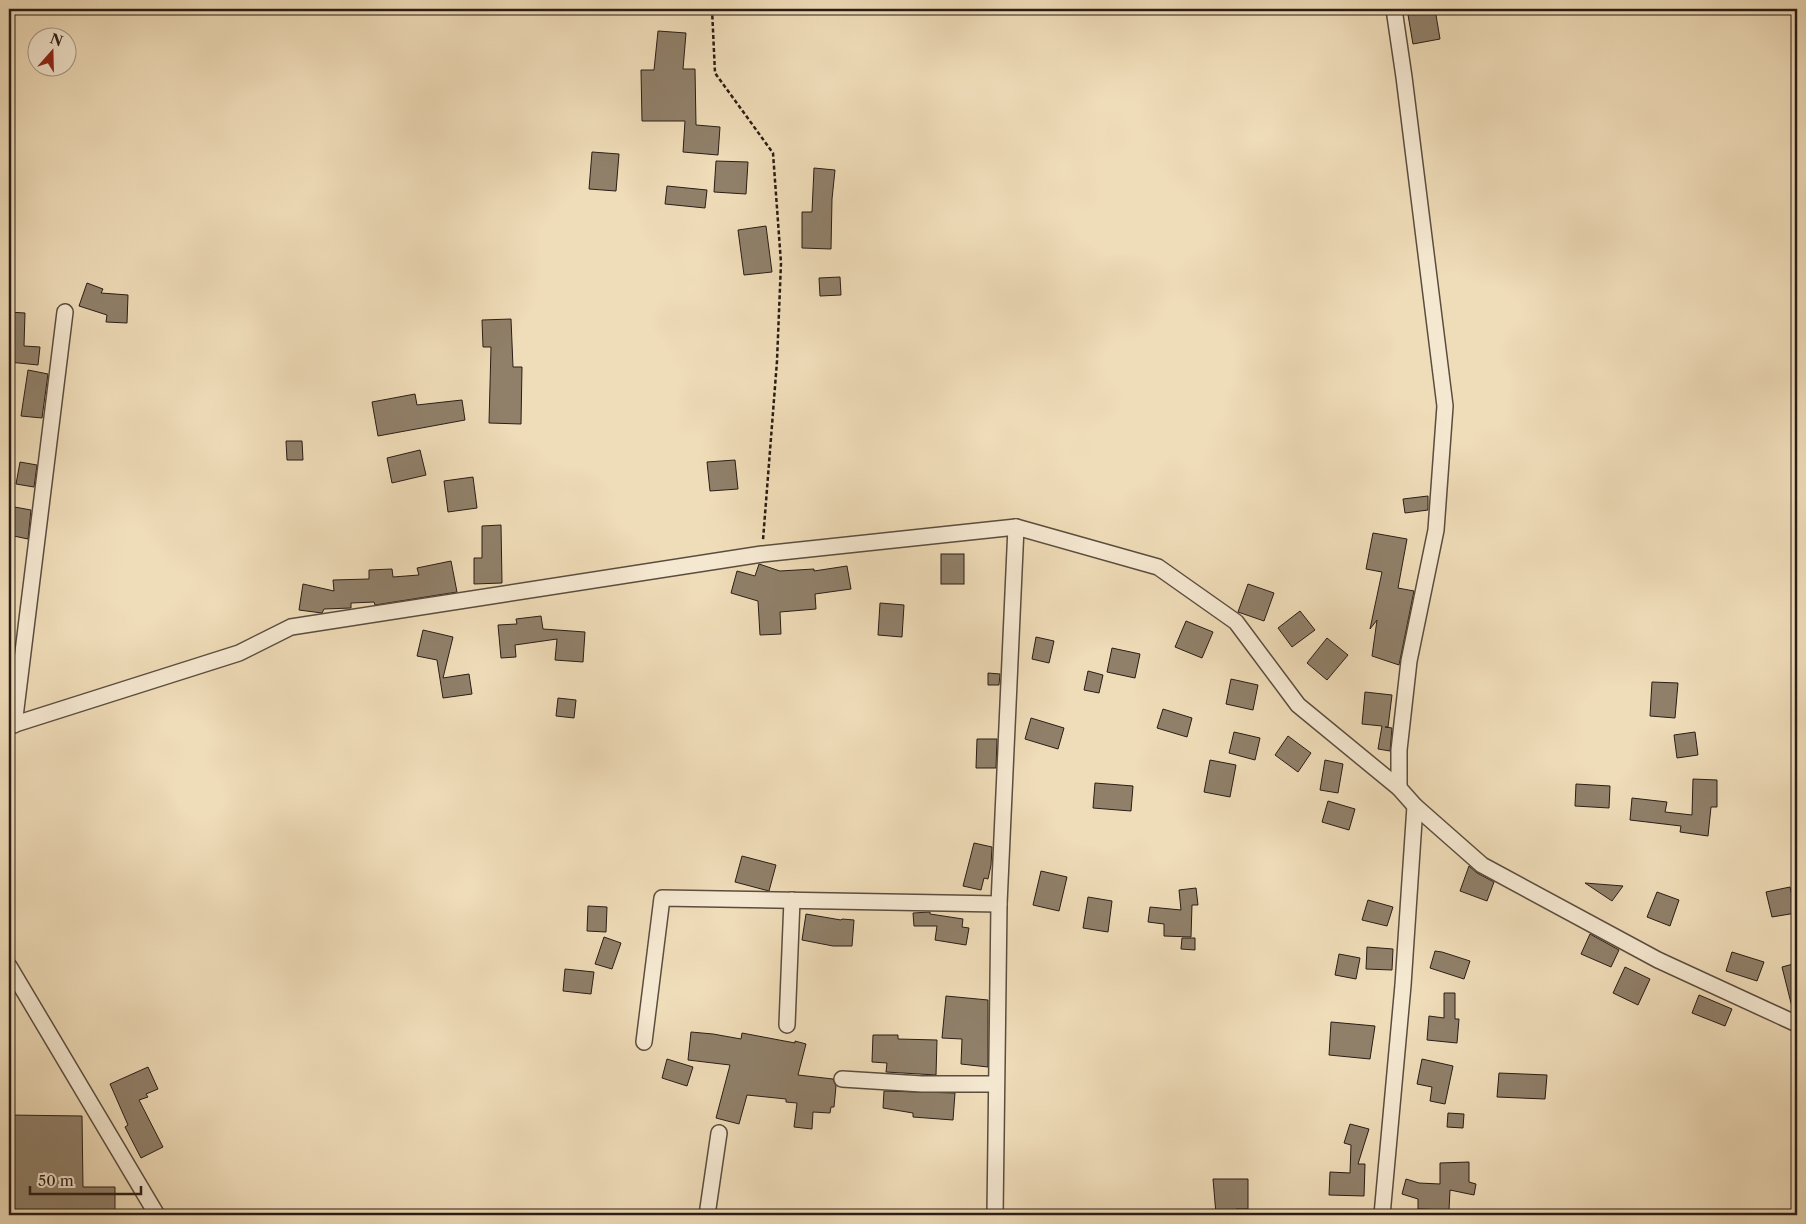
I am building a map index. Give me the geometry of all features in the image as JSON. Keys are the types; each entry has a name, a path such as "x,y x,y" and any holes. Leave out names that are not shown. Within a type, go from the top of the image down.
{"street":[{"path":"1394,9 1406,87 1444,406 1436,530 1409,660 1399,750 1399,788"},
{"path":"65,312 11,726 239,653 291,627 762,554 1016,527 1158,567 1236,622 1298,705 1399,788 1415,806 1482,865 1658,960 1797,1024"},
{"path":"995,1215 999,904 1016,527"},
{"path":"1382,1215 1403,985 1415,806"},
{"path":"644,1042 662,898 999,904"},
{"path":"787,1025 792,900"},
{"path":"9,966 156,1215"},
{"path":"842,1079 922,1084 996,1084"},
{"path":"707,1215 719,1133"}],"path":[{"path":"712,9 715,73 773,153 781,263 777,361 762,554"}],"building":[{"path":"1407,9 1435,9 1440,39 1413,44"},
{"path":"658,31 686,33 683,69 695,69 696,125 720,127 718,155 683,152 685,121 642,121 641,70 654,70"},
{"path":"592,152 619,154 616,191 589,189"},
{"path":"716,161 748,162 746,194 714,192"},
{"path":"814,168 835,170 832,199 831,249 802,248 802,212 812,212"},
{"path":"667,186 707,190 705,208 665,204"},
{"path":"766,226 772,272 744,275 738,230"},
{"path":"840,277 841,295 820,296 819,278"},
{"path":"87,283 103,289 101,293 128,295 127,323 106,322 107,315 79,306"},
{"path":"9,312 25,313 24,346 40,347 38,365 9,362"},
{"path":"511,319 513,367 522,367 521,424 489,423 491,347 483,347 482,320"},
{"path":"28,370 48,374 42,418 21,416"},
{"path":"415,394 417,405 462,400 465,420 378,436 372,402"},
{"path":"286,441 302,441 303,460 287,460"},
{"path":"420,450 426,475 392,483 387,458"},
{"path":"735,460 738,489 710,491 707,462"},
{"path":"20,462 37,465 34,487 16,484"},
{"path":"473,477 477,508 448,512 444,481"},
{"path":"1428,496 1428,510 1405,513 1403,499"},
{"path":"9,506 31,510 28,539 9,535"},
{"path":"501,525 502,583 474,584 474,558 482,558 482,526"},
{"path":"1373,533 1407,539 1398,588 1414,591 1399,665 1372,656 1377,620 1370,629 1382,572 1366,569"},
{"path":"941,554 964,554 964,584 941,584"},
{"path":"451,561 457,592 375,605 374,602 351,603 351,608 324,609 322,613 299,610 303,584 334,591 333,580 369,579 369,570 392,569 393,577 419,575 417,568"},
{"path":"759,564 780,571 814,569 814,571 847,566 851,589 815,594 816,609 780,612 781,634 760,635 758,601 731,593 737,571 755,576"},
{"path":"1248,584 1274,593 1264,621 1238,612"},
{"path":"880,603 904,605 902,637 878,635"},
{"path":"1300,611 1315,630 1292,647 1278,628"},
{"path":"541,616 543,629 585,632 583,662 555,660 557,639 515,645 516,657 501,658 498,625 517,624 516,619"},
{"path":"1186,621 1213,632 1202,658 1175,647"},
{"path":"423,630 453,637 443,678 469,674 472,694 443,698 437,660 417,656"},
{"path":"1036,637 1054,641 1049,663 1032,659"},
{"path":"1327,638 1348,655 1327,680 1307,663"},
{"path":"1112,648 1140,654 1135,678 1107,672"},
{"path":"1088,671 1103,675 1099,693 1084,690"},
{"path":"988,673 1000,674 999,685 988,685"},
{"path":"1231,679 1258,685 1253,710 1226,704"},
{"path":"1652,682 1678,683 1675,718 1650,716"},
{"path":"1365,692 1392,695 1388,727 1385,727 1392,728 1390,751 1378,749 1382,726 1362,724"},
{"path":"558,698 576,700 574,718 556,716"},
{"path":"1163,709 1192,718 1187,737 1157,728"},
{"path":"1031,718 1064,728 1058,749 1025,739"},
{"path":"1234,732 1260,738 1255,760 1229,753"},
{"path":"1695,732 1698,755 1677,758 1674,735"},
{"path":"1288,736 1311,753 1298,772 1275,755"},
{"path":"977,739 997,739 996,768 976,768"},
{"path":"1210,760 1236,765 1230,797 1204,792"},
{"path":"1325,760 1343,764 1338,793 1320,790"},
{"path":"1693,779 1717,780 1717,807 1711,807 1708,836 1680,832 1681,826 1630,820 1632,798 1667,802 1665,812 1692,815"},
{"path":"1095,783 1133,786 1131,811 1093,808"},
{"path":"1576,784 1610,786 1609,808 1575,806"},
{"path":"1328,801 1355,809 1349,830 1322,822"},
{"path":"974,843 992,847 988,879 984,878 981,890 963,886"},
{"path":"742,856 776,865 769,891 735,882"},
{"path":"1469,866 1477,873 1494,882 1487,901 1460,891"},
{"path":"1041,871 1067,877 1059,911 1033,905"},
{"path":"1585,883 1623,886 1612,901"},
{"path":"1790,887 1796,913 1772,917 1766,892"},
{"path":"1196,888 1198,905 1192,905 1191,937 1164,936 1164,924 1148,922 1150,907 1181,910 1179,890"},
{"path":"1657,892 1679,900 1670,926 1647,917"},
{"path":"1088,897 1112,901 1108,932 1083,928"},
{"path":"1368,900 1393,907 1387,926 1362,920"},
{"path":"588,906 607,907 606,932 587,931"},
{"path":"930,912 930,914 963,919 962,927 969,928 966,945 935,940 937,926 914,926 913,913"},
{"path":"806,914 841,920 854,920 852,946 833,946 802,940"},
{"path":"1590,934 1619,950 1611,967 1581,954"},
{"path":"604,937 621,943 612,969 595,964"},
{"path":"1182,938 1195,938 1195,950 1181,949"},
{"path":"1367,947 1393,949 1392,970 1366,969"},
{"path":"1435,951 1470,961 1464,979 1430,968"},
{"path":"1732,952 1764,962 1757,981 1726,971"},
{"path":"1339,954 1360,958 1356,979 1335,975"},
{"path":"1797,963 1797,1010 1793,1011 1782,967"},
{"path":"1625,967 1650,979 1638,1005 1613,993"},
{"path":"565,969 594,972 591,994 563,991"},
{"path":"1444,993 1455,993 1455,1019 1459,1019 1457,1043 1427,1040 1429,1016 1444,1018"},
{"path":"1699,995 1732,1009 1725,1026 1692,1013"},
{"path":"946,996 988,1000 988,1067 961,1064 962,1039 942,1038"},
{"path":"1331,1022 1375,1026 1370,1059 1329,1055"},
{"path":"691,1032 741,1039 742,1033 806,1044 798,1075 833,1079 836,1086 834,1107 831,1107 830,1113 813,1112 812,1129 794,1127 797,1103 786,1102 786,1099 747,1095 739,1124 716,1118 730,1065 688,1060"},
{"path":"873,1035 898,1035 898,1039 937,1040 936,1075 886,1072 887,1063 872,1062"},
{"path":"667,1059 693,1067 687,1086 662,1078"},
{"path":"1422,1059 1453,1066 1445,1104 1430,1101 1432,1087 1417,1084"},
{"path":"148,1067 158,1089 146,1094 148,1097 139,1100 163,1147 141,1158 125,1127 128,1125 110,1084"},
{"path":"1499,1073 1547,1075 1545,1099 1497,1097"},
{"path":"884,1091 955,1093 953,1120 913,1117 913,1113 883,1108"},
{"path":"1448,1113 1464,1114 1463,1128 1447,1127"},
{"path":"9,1115 82,1116 83,1187 115,1187 115,1215 9,1215"},
{"path":"1350,1124 1369,1129 1358,1164 1365,1164 1364,1196 1329,1195 1330,1172 1350,1173 1351,1145 1344,1143"},
{"path":"1469,1162 1469,1182 1476,1184 1474,1195 1450,1190 1449,1210 1418,1209 1418,1199 1402,1194 1406,1179 1419,1183 1440,1184 1440,1163"},
{"path":"1213,1179 1248,1179 1248,1209 1236,1209 1234,1213 1216,1214"}]}
